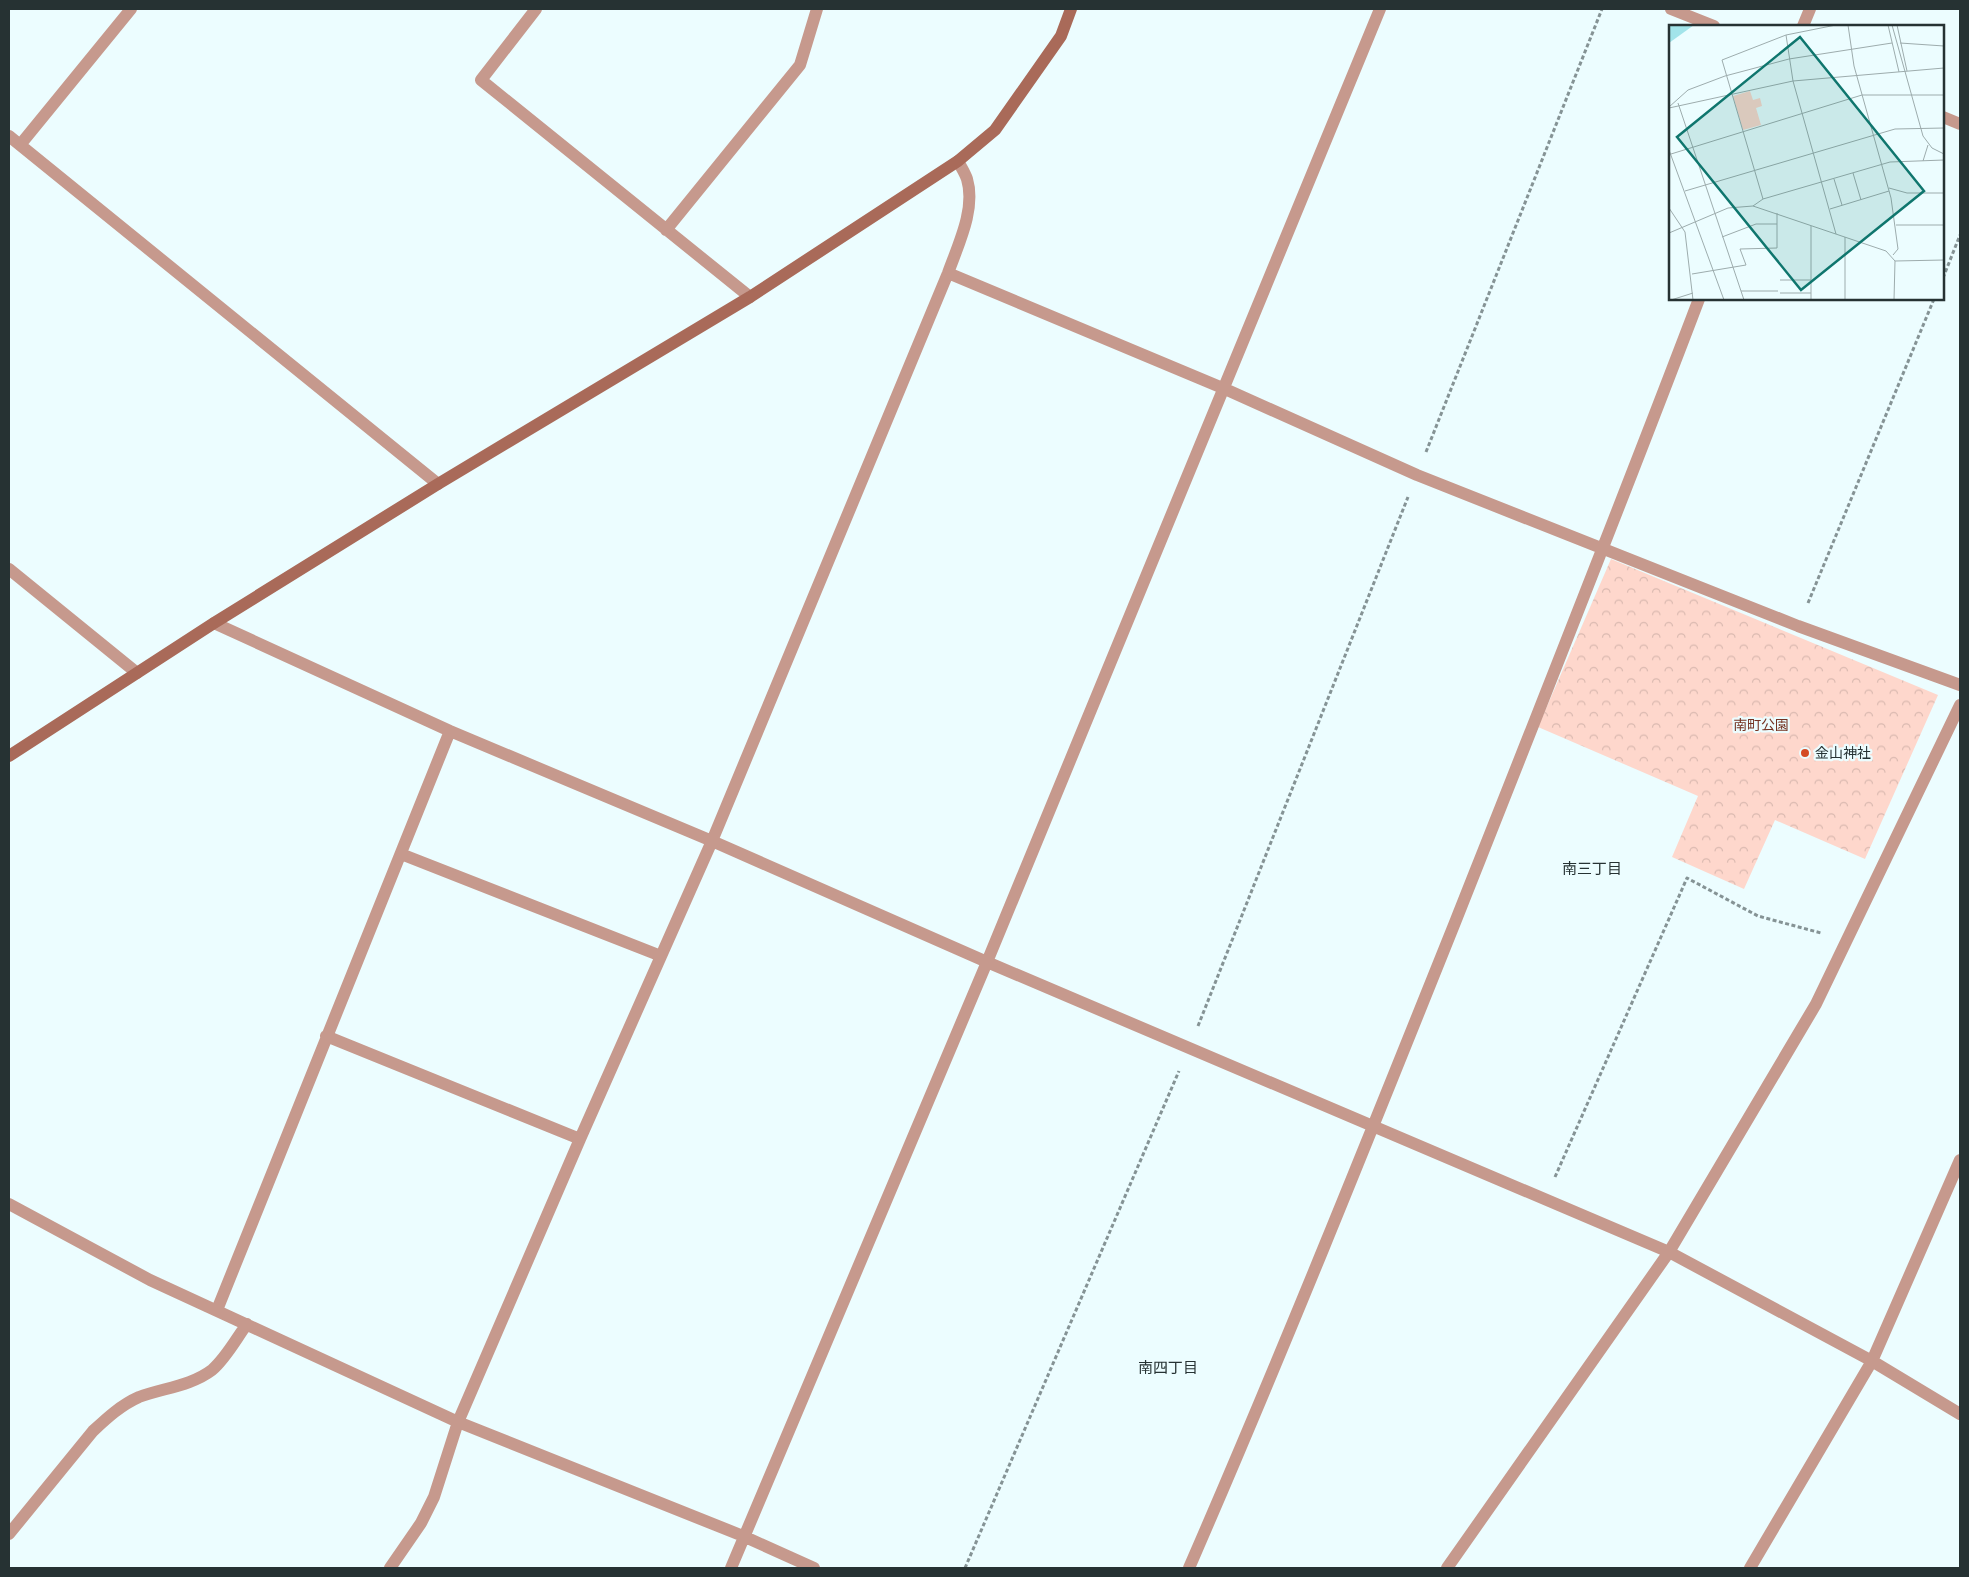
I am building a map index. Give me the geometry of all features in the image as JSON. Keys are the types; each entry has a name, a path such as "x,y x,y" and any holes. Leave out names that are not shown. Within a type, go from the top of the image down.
{"street":[{"path":"20,146 130,9"},
{"path":"536,9 481,80 750,298"},
{"path":"666,230 800,65 817,9"},
{"path":"9,756 214,623 438,484 750,298 958,161 995,130 1061,36 1071,9"},
{"path":"731,1568 987,962 1380,9"},
{"path":"1671,9 1711,25"},
{"path":"1803,25 1810,9"},
{"path":"1944,117 1960,124"},
{"path":"9,136 438,484"},
{"path":"390,1568 422,1523 434,1497 458,1422 580,1139 712,841 948,273 963,234 969,198 967,179 958,161"},
{"path":"948,273 1225,388 1417,475 1604,547 1798,626 1960,685"},
{"path":"1188,1568 1286,1341 1374,1127 1604,547 1699,300"},
{"path":"9,569 137,673"},
{"path":"214,623 450,731 712,841 987,962 1669,1252 1872,1361 1960,1414"},
{"path":"1447,1568 1669,1252 1816,1004 1960,705"},
{"path":"217,1310 450,731"},
{"path":"401,854 661,956"},
{"path":"326,1036 580,1139"},
{"path":"1750,1568 1872,1361 1960,1160"},
{"path":"9,1204 150,1280 458,1422 743,1536 814,1568"},
{"path":"9,1534 92,1431 122,1406 139,1397 188,1383 212,1370 247,1324"}],"path":[{"path":"965,1568 1190,1047 1602,9"},
{"path":"1944,276 1960,236"},
{"path":"1798,626 1934,300"},
{"path":"1545,1199 1687,878 1758,916 1846,940"}],"green space":[{"name":"南町公園","path":"1611,559 1938,695 1865,859 1775,820 1744,889 1672,857 1698,796 1538,727"}],"place":[{"name":"金山神社","path":"1805,753"}],"district":[{"name":"南三丁目","path":"1592,869"},
{"name":"南四丁目","path":"1168,1368"}]}
